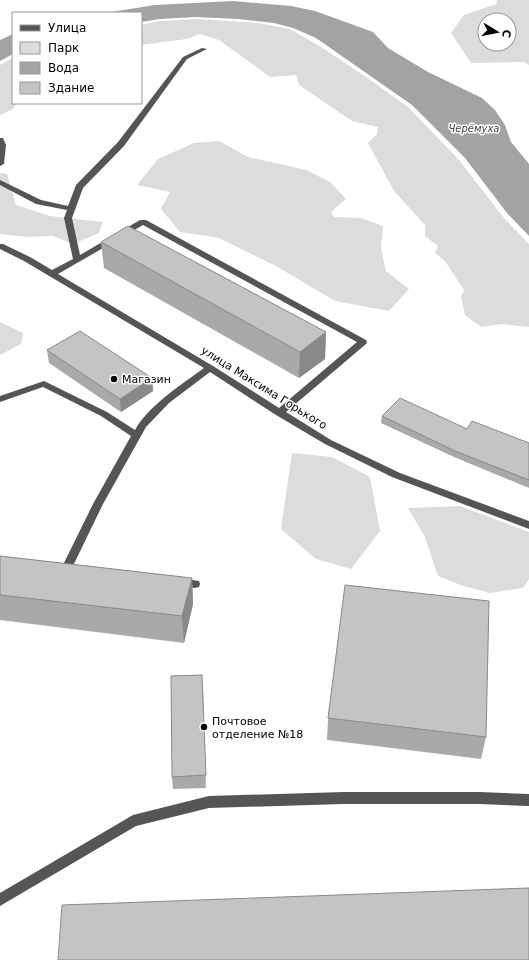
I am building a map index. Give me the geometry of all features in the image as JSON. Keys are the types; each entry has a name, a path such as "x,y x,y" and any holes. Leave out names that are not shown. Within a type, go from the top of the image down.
{"street":[{"path":"77,260 68,218 79,187 121,144 185,58 204,49"},
{"path":"0,140 2,145 0,164"},
{"path":"0,182 39,202 71,210"},
{"path":"52,274 143,222 363,342 280,413"},
{"name":"улица Максима Горького","path":"0,246 16,253 210,368 328,442 396,475 529,525"},
{"path":"82,569 63,567 142,425 166,401 210,368"},
{"path":"0,399 44,384 104,414 136,435"},
{"path":"165,580 195,584"},
{"path":"0,900 133,821 209,802 343,798 480,798 529,800"}],"green space":[{"path":"497,0 529,0 529,65 523,62 471,63 451,33 464,15 496,4"},
{"path":"197,19 258,23 290,29 321,47 408,107 459,160 504,218 529,244 529,327 502,324 481,327 465,315 461,297 464,290 445,261 435,253 438,246 425,236 425,225 394,191 368,143 377,134 378,127 352,121 299,85 296,75 270,77 219,40 200,34 187,39 142,45 142,25 160,21"},
{"path":"12,59 12,104 16,104 13,109 0,115 0,65"},
{"path":"219,141 248,157 306,170 330,182 346,199 331,212 334,217 361,218 383,226 381,249 386,271 409,289 389,311 335,301 276,266 219,238 180,232 161,209 170,192 137,185 158,159 194,143"},
{"path":"0,173 7,174 16,205 50,216 103,222 99,233 73,244 53,236 27,237 0,234"},
{"path":"0,322 23,333 21,344 0,355"},
{"path":"292,453 332,457 370,477 380,531 351,569 316,559 281,529"},
{"path":"460,506 529,532 529,579 523,588 490,593 463,586 438,576 425,537 408,508"}],"water":[{"name":"Черёмуха","path":"233,1 291,6 315,11 373,32 388,48 428,72 482,98 495,110 505,125 511,142 529,164 529,236 507,213 465,158 412,105 316,38 293,28 274,23 238,19 195,17 142,22 142,12 111,12 155,5"},
{"path":"12,34 12,55 0,61 0,40"}],"building":[{"path":"128,226 326,332 300,352 101,242"},
{"path":"80,331 152,378 120,399 47,350"},
{"path":"400,398 467,429 472,421 529,443 529,480 455,451 382,416"},
{"path":"0,556 192,578 182,616 0,595"},
{"path":"345,585 489,601 486,737 328,718"},
{"path":"202,675 206,775 172,777 171,676"},
{"path":"529,888 529,960 58,960 62,905"}],"place":[{"name":"Магазин","path":"114,379"},
{"name":"Почтовое отделение №18","path":"204,727"}]}
